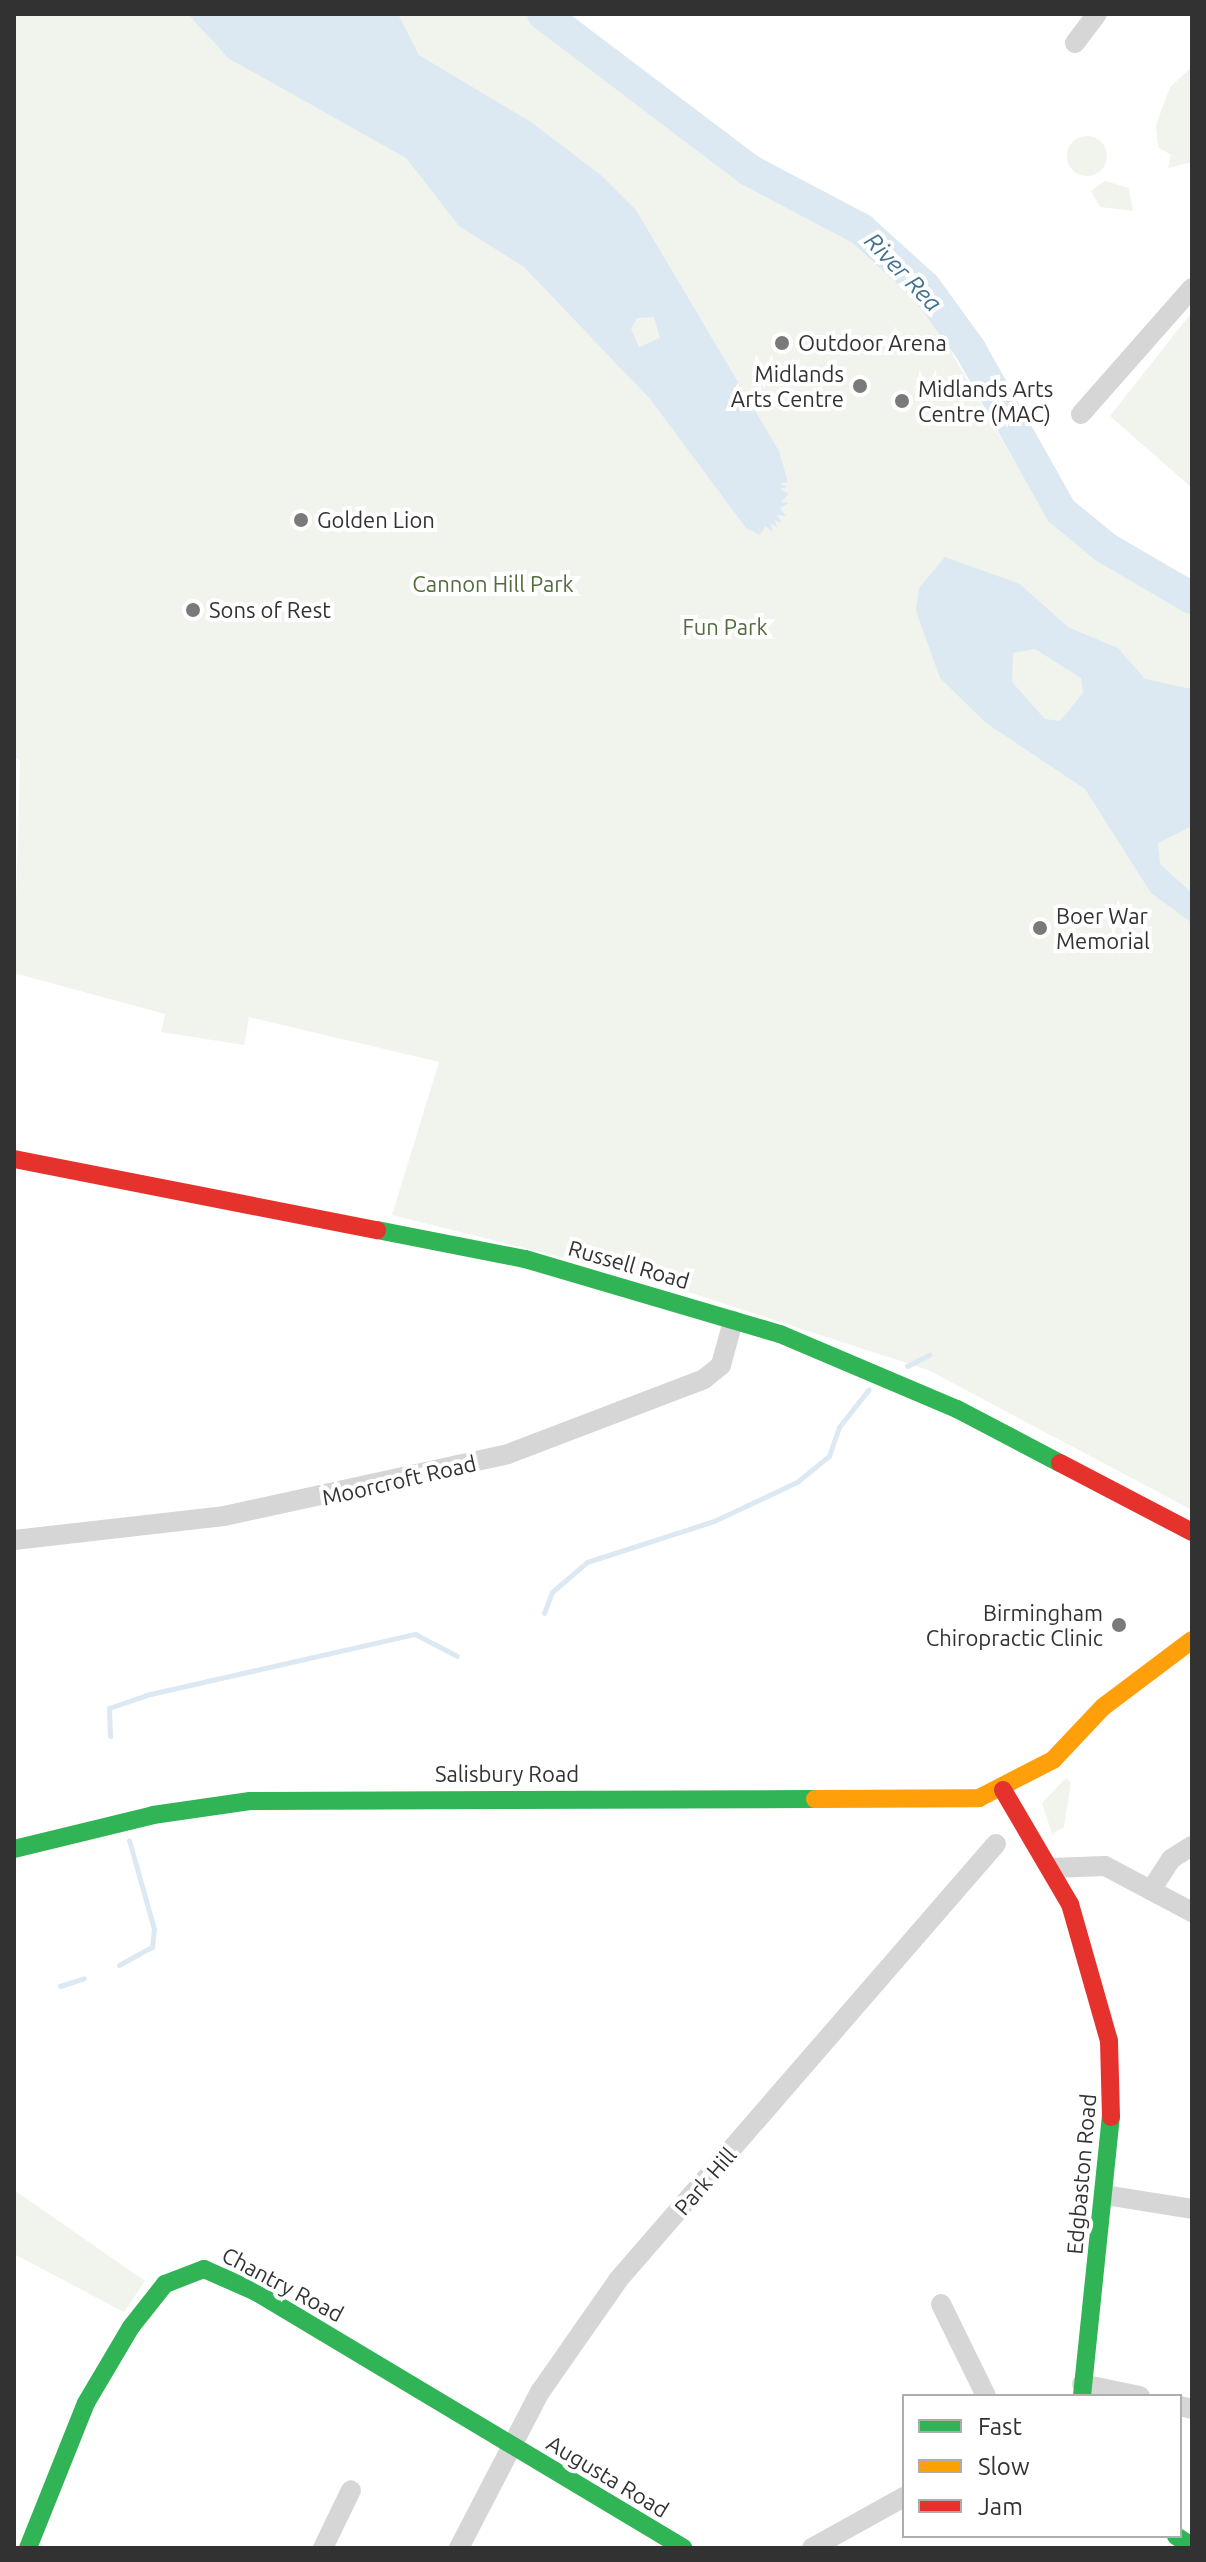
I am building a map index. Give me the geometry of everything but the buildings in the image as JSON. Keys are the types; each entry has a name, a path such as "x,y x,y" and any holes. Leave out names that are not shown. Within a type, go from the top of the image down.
{"street":[{"path":"1075,43 1097,14"},
{"path":"1081,414 1192,288"},
{"name":"Russell Road","path":"14,1159 525,1259 733,1321 866,1367 1192,1532"},
{"name":"Moorcroft Road","path":"14,1540 224,1516 508,1454 704,1379 721,1365 733,1321"},
{"path":"1003,1790 1053,1760 1103,1707 1192,1640"},
{"name":"Salisbury Road","path":"14,1849 153,1815 250,1801 951,1802 1003,1790"},
{"name":"Edgbaston Road","path":"1003,1790 1052,1868 1087,1947 1109,2041 1112,2138 1082,2390"},
{"name":"Park Hill","path":"459,2548 509,2445 618,2280 996,1844"},
{"path":"1151,1890 1171,1859 1192,1846"},
{"path":"1052,1868 1105,1866 1192,1912"},
{"path":"1105,2195 1192,2209"},
{"name":"Chantry Road","path":"28,2548 86,2403 150,2298 190,2270 218,2271 509,2445"},
{"path":"941,2304 985,2394"},
{"path":"1082,2390 1121,2394"},
{"name":"Augusta Road","path":"509,2445 683,2548"},
{"path":"323,2548 351,2490"},
{"path":"812,2548 902,2498"}],"green space":[{"name":"Cannon Hill Park","path":"14,14 526,14 745,180 860,242 918,294 1016,464 1072,531 1192,609 1192,1510 928,1370 651,1280 392,1215 439,1062 249,1017 244,1045 161,1032 165,1014 14,973 20,761 14,757"},
{"path":"1192,67 1192,162 1168,168 1171,155 1158,147 1156,125 1170,87"},
{"path":"1087,136 1101,142 1107,156 1101,170 1087,176 1073,170 1067,156 1073,142"},
{"path":"1105,181 1129,188 1133,211 1100,207 1091,191"},
{"path":"1192,312 1192,488 1110,416"},
{"path":"1066,1778 1071,1783 1064,1827 1052,1834 1042,1803"},
{"path":"14,2190 145,2281 124,2312 14,2254"}],"shaded area":[{"path":"188,14 398,14 419,55 531,122 602,176 636,210 779,451 788,482 780,484 788,487 780,489 789,494 781,502 789,503 780,508 786,516 777,515 782,523 774,520 778,528 771,523 773,532 765,526 761,535 759,527 760,535 746,528 650,399 524,267 459,226 406,158 228,58","holes":["654,317 660,338 639,347 631,329 637,318"]},
{"path":"945,557 1020,584 1068,627 1118,648 1145,679 1192,689 1192,826 1158,843 1160,864 1192,893 1192,923 1151,893 1085,789 986,723 940,678 916,611 919,588","holes":["1035,649 1081,678 1083,693 1060,721 1045,719 1012,682 1013,653"]}],"waterway":[{"name":"River Rea","path":"543,14 749,170 861,229 925,287 970,349 1061,511 1106,548 1192,598"},
{"path":"907,1366 929,1355"},
{"path":"544,1613 552,1592 587,1562 714,1521 797,1482 829,1456 839,1427 869,1389"},
{"path":"110,1736 109,1708 146,1695 415,1634 457,1656"},
{"path":"119,1965 152,1947 154,1929 129,1840"},
{"path":"60,1986 84,1978"}],"traffic: fast":[{"path":"377,1230 525,1259 780,1334 957,1409 1060,1463"},
{"path":"14,1849 153,1815 250,1801 815,1799"},
{"path":"1082,2394 1111,2117"},
{"path":"28,2548 86,2403 131,2327 165,2284 204,2269 256,2292 683,2548"},
{"path":"1179,2538 1192,2546"}],"traffic: slow":[{"path":"815,1799 979,1798 1053,1760 1103,1707 1192,1640"}],"traffic: jam":[{"path":"14,1159 377,1230"},
{"path":"1060,1463 1192,1532"},
{"path":"1003,1790 1070,1904 1109,2041 1111,2117"}],"place":[{"name":"Outdoor Arena","path":"782,343"},
{"name":"Midlands Arts Centre","path":"860,386"},
{"name":"Midlands Arts Centre (MAC)","path":"902,401"},
{"name":"Golden Lion","path":"301,520"},
{"name":"Sons of Rest","path":"193,610"},
{"name":"Boer War Memorial","path":"1040,928"},
{"name":"Birmingham Chiropractic Clinic","path":"1119,1625"}],"park label":[{"name":"Fun Park","path":"725,627"}]}
